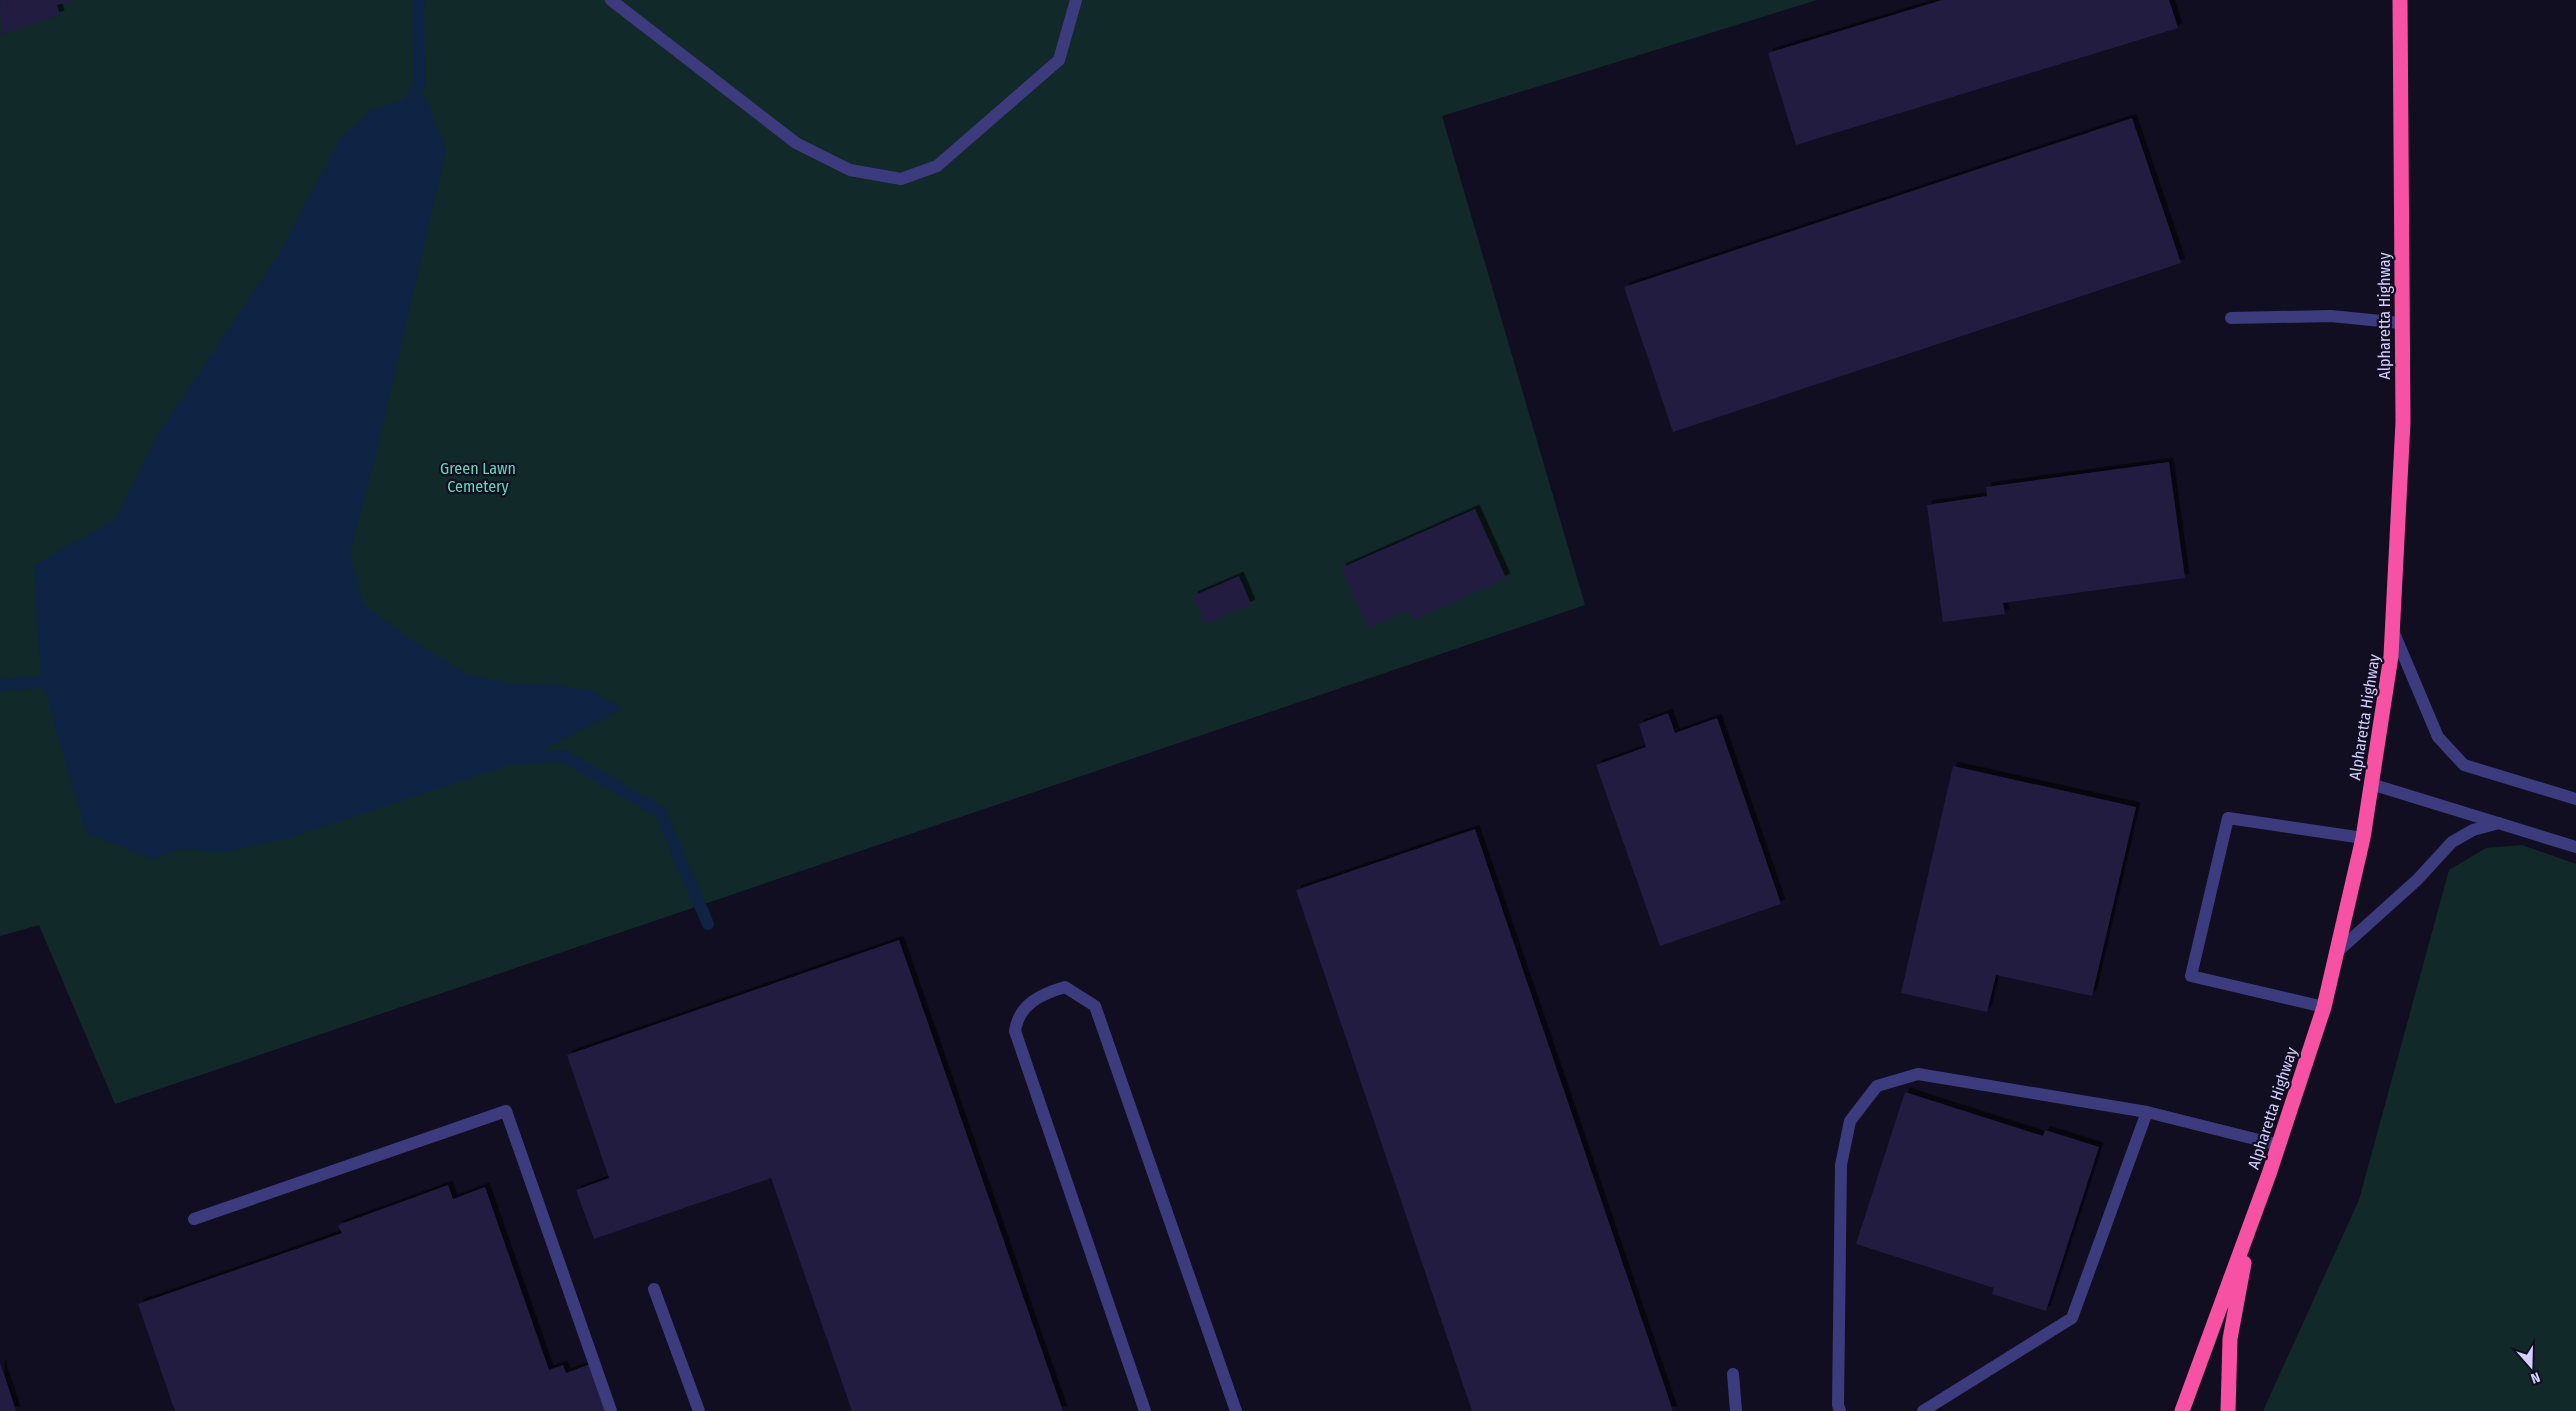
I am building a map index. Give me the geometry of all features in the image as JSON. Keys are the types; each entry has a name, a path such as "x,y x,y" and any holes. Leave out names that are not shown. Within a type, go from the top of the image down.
{"highway":[{"name":"Alpharetta Highway","path":"2182,1411 2279,1145 2324,1006 2363,838 2394,633 2403,422 2400,0"},
{"path":"2228,1411 2230,1339 2252,1219"}],"lane":[{"path":"611,0 796,143 850,170 901,180 937,166 1059,60 1076,0"},
{"path":"2231,318 2331,316 2401,323"},
{"path":"2394,633 2438,737 2464,765 2576,799"},
{"path":"2371,784 2576,847"},
{"path":"2324,1006 2191,976 2228,818 2363,838"},
{"path":"2337,952 2417,880 2452,842 2473,830 2499,823"},
{"path":"1145,1411 1015,1032 1016,1020 1026,1006 1043,994 1065,987 1095,1006 1236,1411"},
{"path":"1840,1411 1838,1404 1841,1164 1850,1121 1877,1086 1918,1074 2147,1112 2279,1145"},
{"path":"194,1219 506,1111 611,1411"},
{"path":"1923,1411 2072,1318 2147,1112"},
{"path":"654,1289 699,1411"},
{"path":"1733,1374 1736,1411"}],"green space":[{"name":"Green Lawn Cemetery","path":"0,0 1817,0 1442,116 1585,605 115,1104 39,925 0,936"},
{"path":"2522,845 2576,864 2576,1411 2263,1411 2359,1200 2449,870 2486,848"}],"water":[{"path":"424,95 446,150 377,451 350,554 363,604 407,637 466,674 513,684 553,685 591,690 622,709 524,760 289,838 226,852 181,849 152,859 86,833 40,673 34,565 115,520 158,434 276,259 341,138 374,108"}],"building":[{"path":"0,0 73,1 57,5 60,15 1,35"},
{"path":"1942,0 2169,0 2178,28 1796,145 1768,53"},
{"path":"2132,118 2181,263 1673,432 1624,287"},
{"path":"2169,462 2185,578 2003,603 2005,614 1943,622 1927,505 1987,496 1986,487"},
{"path":"1475,509 1506,578 1413,620 1408,610 1368,628 1341,568"},
{"path":"1239,576 1251,604 1205,624 1193,596"},
{"path":"1668,713 1675,733 1717,718 1781,904 1660,946 1596,765 1646,747 1639,724"},
{"path":"1953,766 2136,807 2092,996 1996,975 1987,1012 1901,993"},
{"path":"1475,829 1673,1411 1472,1411 1296,890"},
{"path":"899,940 1063,1411 852,1411 771,1178 594,1239 576,1190 609,1178 567,1055"},
{"path":"1905,1092 2043,1136 2045,1130 2099,1147 2046,1311 1992,1294 1994,1288 1856,1244"},
{"path":"448,1185 453,1199 485,1187 549,1370 563,1365 566,1373 593,1363 609,1411 175,1411 138,1304 342,1233 338,1225"},
{"path":"0,1362 16,1411 0,1411"}],"waterway":[{"path":"405,114 420,83 418,12 420,0"},
{"path":"0,685 57,681"},
{"path":"513,759 564,756 660,812 708,924"}]}
